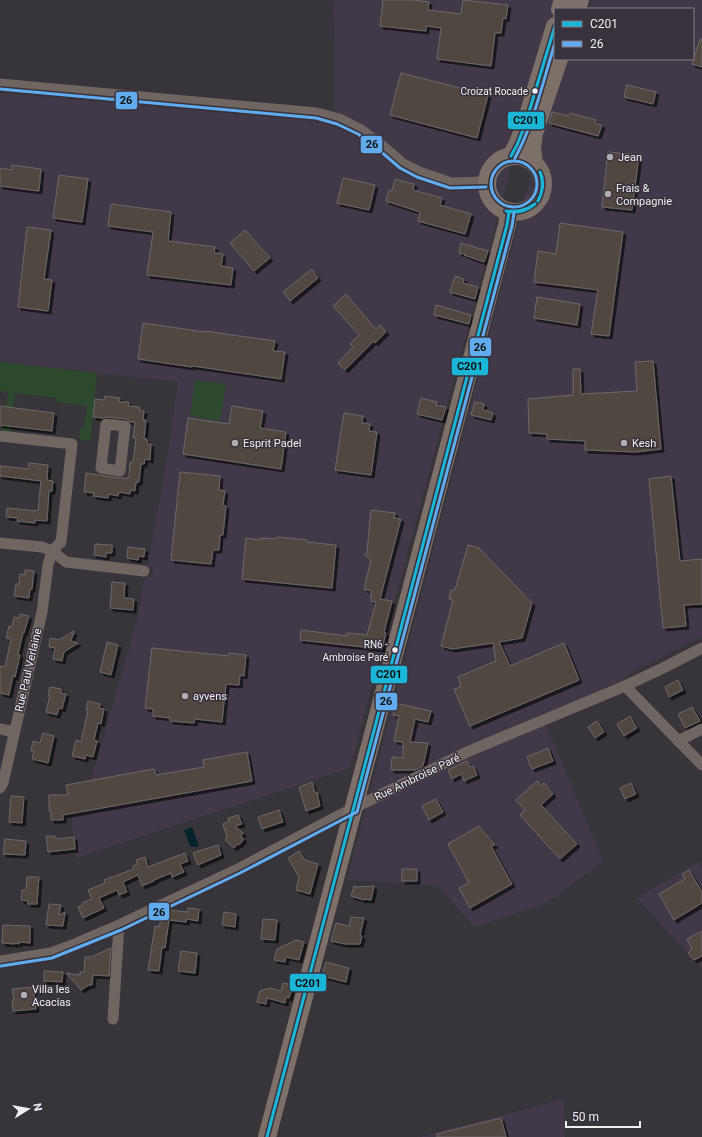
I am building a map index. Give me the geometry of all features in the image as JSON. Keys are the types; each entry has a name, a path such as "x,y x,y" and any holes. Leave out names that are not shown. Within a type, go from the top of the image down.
{"main road":[{"path":"511,156 525,125 554,29"},
{"path":"534,164 532,148 534,134 559,60"},
{"path":"511,156 520,156 534,164 542,175 543,182 543,190 535,204 528,209 519,212 501,210 490,198 487,190 486,182 489,172 495,164 503,158 511,156"},
{"path":"267,1137 507,225 509,212"}],"street":[{"path":"0,84 317,113 339,119 361,130 403,164 419,172 451,183 486,182"},
{"name":"Rue Paul Verlaine","path":"0,436 72,444 61,542 52,551 48,565 42,612 3,783 0,788"},
{"path":"0,543 42,547 52,551 66,562 144,571"},
{"name":"Rue Ambroise Paré","path":"0,961 51,953 118,925 238,870 353,809 468,752 624,686 702,648"},
{"path":"624,686 702,764"},
{"path":"0,729 14,732"},
{"path":"678,741 702,729"},
{"path":"113,1020 118,925"}],"shaded area":[{"path":"335,0 556,0 350,768 76,858 66,785 91,780 136,624 145,577 151,577 153,569 147,568 167,459 178,382 0,362 0,93 303,120 333,125 335,112 335,47 333,11"},
{"path":"593,0 702,0 702,637 625,676 620,695 546,725 603,861 545,904 474,927 437,885 347,880 538,149 569,60 694,60 694,8 589,8"},
{"path":"698,862 702,868 702,968 637,898"},
{"path":"564,1099 565,1137 420,1137"}],"green space":[{"path":"0,362 97,373 90,441 81,440 79,437 80,428 84,428 87,406 57,402 57,398 15,393 10,434 2,433 8,392 0,391"},
{"path":"195,380 226,384 220,421 190,416"}],"water":[{"path":"192,827 199,846 190,846 184,830"}],"building":[{"path":"383,0 415,0 429,2 428,10 461,14 463,0 508,5 506,19 503,18 501,33 495,33 491,66 437,59 441,28 426,26 426,31 380,26"},
{"path":"700,39 702,39 702,67 692,64"},
{"path":"401,73 488,95 477,138 390,115"},
{"path":"627,85 656,92 653,104 624,97"},
{"path":"552,112 569,116 570,113 596,120 595,123 602,125 598,136 549,123"},
{"path":"608,152 639,155 632,210 602,207"},
{"path":"12,165 41,169 39,191 0,186 0,168 12,170"},
{"path":"59,175 88,179 82,222 53,218"},
{"path":"343,178 375,185 369,210 337,203"},
{"path":"395,179 414,184 413,190 442,198 440,205 471,214 465,234 418,221 420,212 386,201 389,190 392,191"},
{"path":"111,204 171,212 168,241 215,247 214,253 223,254 221,266 233,268 231,285 147,275 153,232 108,226"},
{"path":"560,223 623,232 609,336 591,334 598,290 534,282 538,251 556,254"},
{"path":"27,227 51,230 44,279 52,280 48,311 18,307"},
{"path":"245,230 270,258 254,271 230,243"},
{"path":"461,243 488,251 484,262 459,253"},
{"path":"312,269 318,278 290,301 283,292"},
{"path":"455,276 464,279 463,283 478,287 475,299 450,292"},
{"path":"346,294 376,329 380,325 386,332 375,343 374,341 345,370 338,363 353,347 350,344 359,335 333,306"},
{"path":"537,297 580,304 577,325 534,318"},
{"path":"436,305 471,315 469,324 434,315"},
{"path":"143,323 275,341 273,351 285,352 281,379 138,359"},
{"path":"653,361 661,449 636,452 585,450 585,441 547,439 547,434 529,433 528,399 573,395 573,369 580,369 581,394 637,391 635,362"},
{"path":"105,396 120,398 119,402 129,402 128,406 140,407 139,410 144,411 143,420 146,420 144,439 147,439 147,444 151,444 150,460 145,459 144,464 141,464 139,482 136,482 135,491 131,490 130,494 119,492 118,496 109,494 108,498 93,496 94,493 84,492 86,473 129,478 130,462 133,462 136,438 133,438 135,422 130,422 126,419 93,417 95,399 104,400"},
{"path":"421,398 437,402 436,405 446,407 442,420 417,414"},
{"path":"475,402 484,404 483,410 493,413 491,420 471,415"},
{"path":"0,406 54,413 52,431 0,425"},
{"name":"Esprit Padel","path":"232,406 263,411 260,428 286,432 281,469 183,454 188,418 229,424"},
{"path":"344,413 363,416 362,423 370,424 369,431 377,432 371,475 335,470"},
{"path":"29,463 48,465 47,480 53,481 52,491 49,491 47,521 35,520 35,523 17,521 18,518 6,517 7,508 38,511 41,481 0,476 0,466 29,469"},
{"path":"180,472 220,476 219,490 225,491 223,505 226,506 223,535 220,535 219,550 213,550 211,564 171,560"},
{"path":"671,476 680,561 702,559 702,604 684,605 686,626 663,628 649,479"},
{"path":"371,510 395,513 394,518 401,519 380,599 392,601 384,632 386,633 382,649 300,640 301,630 347,636 347,633 367,635 376,602 371,601 371,591 364,589 371,560 365,555 367,552"},
{"path":"277,537 336,545 332,588 242,579 246,538 261,540 261,538 276,539"},
{"path":"95,544 112,545 112,553 106,553 106,557 94,555"},
{"path":"468,545 479,548 532,603 522,638 499,642 510,666 564,643 579,680 470,726 454,689 461,687 458,677 496,661 493,643 452,649 441,646 453,600 449,599 451,590 455,590"},
{"path":"128,547 145,549 144,557 139,556 138,560 127,558"},
{"path":"25,570 34,571 32,589 30,589 29,598 14,596 16,584 19,584 20,574 25,575"},
{"path":"112,582 125,583 124,598 134,599 133,610 110,608"},
{"path":"20,614 29,616 23,633 18,654 20,655 9,695 0,693 0,666 5,667 11,639 6,638 9,626 12,627 14,617 19,618"},
{"path":"74,631 71,641 78,643 64,652 62,661 53,659 55,648 49,647 50,638 59,640"},
{"path":"107,642 118,645 111,675 100,672"},
{"name":"ayvens","path":"152,648 229,656 229,653 246,655 244,676 240,675 239,685 226,684 222,722 195,719 194,723 170,721 170,718 153,716 153,709 145,708"},
{"path":"678,680 683,690 669,697 665,687"},
{"path":"50,687 61,689 61,693 66,694 62,709 59,708 57,715 46,712 50,695 48,695"},
{"path":"88,701 100,704 99,708 104,709 101,724 98,723 94,740 97,741 93,757 86,755 85,759 72,756 76,740 81,742 88,710 86,710"},
{"path":"395,703 431,711 428,722 415,719 410,742 428,743 423,766 415,770 391,770 392,757 403,758 403,742 394,741 399,716 393,715"},
{"path":"692,707 700,721 685,728 678,714"},
{"path":"630,716 637,728 624,736 617,724"},
{"path":"597,721 604,732 595,738 588,727"},
{"path":"43,733 54,736 48,763 32,759 34,751 31,751 33,741 40,743"},
{"path":"548,748 553,761 532,769 527,757"},
{"path":"247,752 252,781 63,815 63,820 51,820 51,811 49,811 49,795 68,795 66,785 154,769 156,775 204,767 203,760"},
{"path":"467,761 470,767 473,766 477,775 464,781 461,774 452,779 448,770"},
{"path":"537,781 541,785 544,783 553,794 541,805 577,844 560,859 520,815 525,810 516,800"},
{"path":"312,782 315,793 317,792 320,806 306,811 299,787"},
{"path":"631,783 636,794 625,799 620,788"},
{"path":"11,796 24,797 22,823 9,822"},
{"path":"436,799 443,812 429,820 422,806"},
{"path":"279,810 283,822 262,829 258,817"},
{"path":"238,815 242,824 235,826 243,833 241,836 244,839 234,848 225,840 227,838 223,824 229,821 228,818"},
{"path":"479,826 495,845 491,846 512,884 470,908 459,888 469,883 448,844"},
{"path":"46,836 55,836 56,839 74,837 75,849 48,852"},
{"path":"5,839 26,841 25,855 3,854"},
{"path":"218,845 221,855 198,865 193,853"},
{"path":"299,851 305,860 318,864 310,894 296,890 299,877 288,858"},
{"path":"185,853 188,861 180,864 184,872 172,877 171,873 142,886 138,875 123,882 127,892 119,895 117,890 99,898 104,908 83,918 78,907 83,905 82,903 92,899 88,890 105,883 104,880 134,869 133,866 137,864 136,860 145,857 148,867"},
{"path":"402,869 417,869 417,881 402,881"},
{"path":"689,870 702,892 702,903 674,920 659,894 685,879 682,874"},
{"path":"27,877 39,877 37,904 28,904 28,901 21,900 22,890 26,890"},
{"path":"354,886 374,886 371,900 364,900 351,896"},
{"path":"49,904 61,905 59,915 65,912 63,926 46,925"},
{"path":"188,908 199,909 198,921 187,919 186,922 169,920 165,948 162,947 159,971 148,970 155,926 159,927 161,919 164,918 164,911 188,912"},
{"path":"224,912 236,914 235,927 222,925"},
{"path":"351,917 364,918 360,935 362,936 360,944 345,944 331,941 336,923 349,926"},
{"path":"263,919 277,920 275,940 261,939"},
{"path":"3,925 30,926 30,943 2,943"},
{"path":"702,931 702,956 694,960 688,953 692,949 687,939"},
{"path":"296,940 304,942 299,960 286,957 285,962 274,960 277,949"},
{"path":"111,948 109,976 93,975 92,985 89,985 81,990 66,973 80,975 80,972 84,972 85,957 91,957"},
{"path":"181,951 197,953 195,973 178,971"},
{"path":"326,962 349,968 346,982 322,976"},
{"path":"44,971 63,972 62,982 44,981"},
{"path":"283,983 293,985 289,998 286,997 285,1003 267,998 266,1004 257,1002 260,991 269,988 281,991"},
{"name":"Villa les Acacias","path":"33,987 36,1009 13,1011 12,1000 14,1000 12,989"},
{"path":"501,1118 506,1137 437,1137 437,1134"}],"transit line":[{"name":"C201","path":"511,156 525,125 554,29"},
{"name":"26","path":"515,158 528,131 554,46"},
{"name":"26","path":"0,89 316,118 337,124 358,134 400,168 417,177 450,188 486,187"},
{"name":"26","path":"514,161 527,165 533,171 537,184 533,197 527,203 514,207 501,203 495,197 491,184 495,171 501,165 514,161"},
{"name":"C201","path":"538,201 542,186 540,172"},
{"name":"C201","path":"538,201 543,186 540,172"},
{"name":"C201","path":"506,211 521,210 535,204"},
{"name":"C201","path":"506,211 521,211 535,204"},
{"name":"C201","path":"267,1137 507,225 509,212"},
{"name":"26","path":"1,966 52,958 121,930 240,873 357,812 512,226 514,213"}],"place":[{"name":"Croizat Rocade","path":"535,91"},
{"name":"Jean","path":"610,157"},
{"name":"Frais & Compagnie","path":"608,194"},
{"name":"Esprit Padel","path":"235,443"},
{"name":"Kesh","path":"624,443"},
{"name":"RN6 - Ambroise Paré","path":"395,650"},
{"name":"ayvens","path":"185,696"},
{"name":"Villa les Acacias","path":"24,995"}]}
